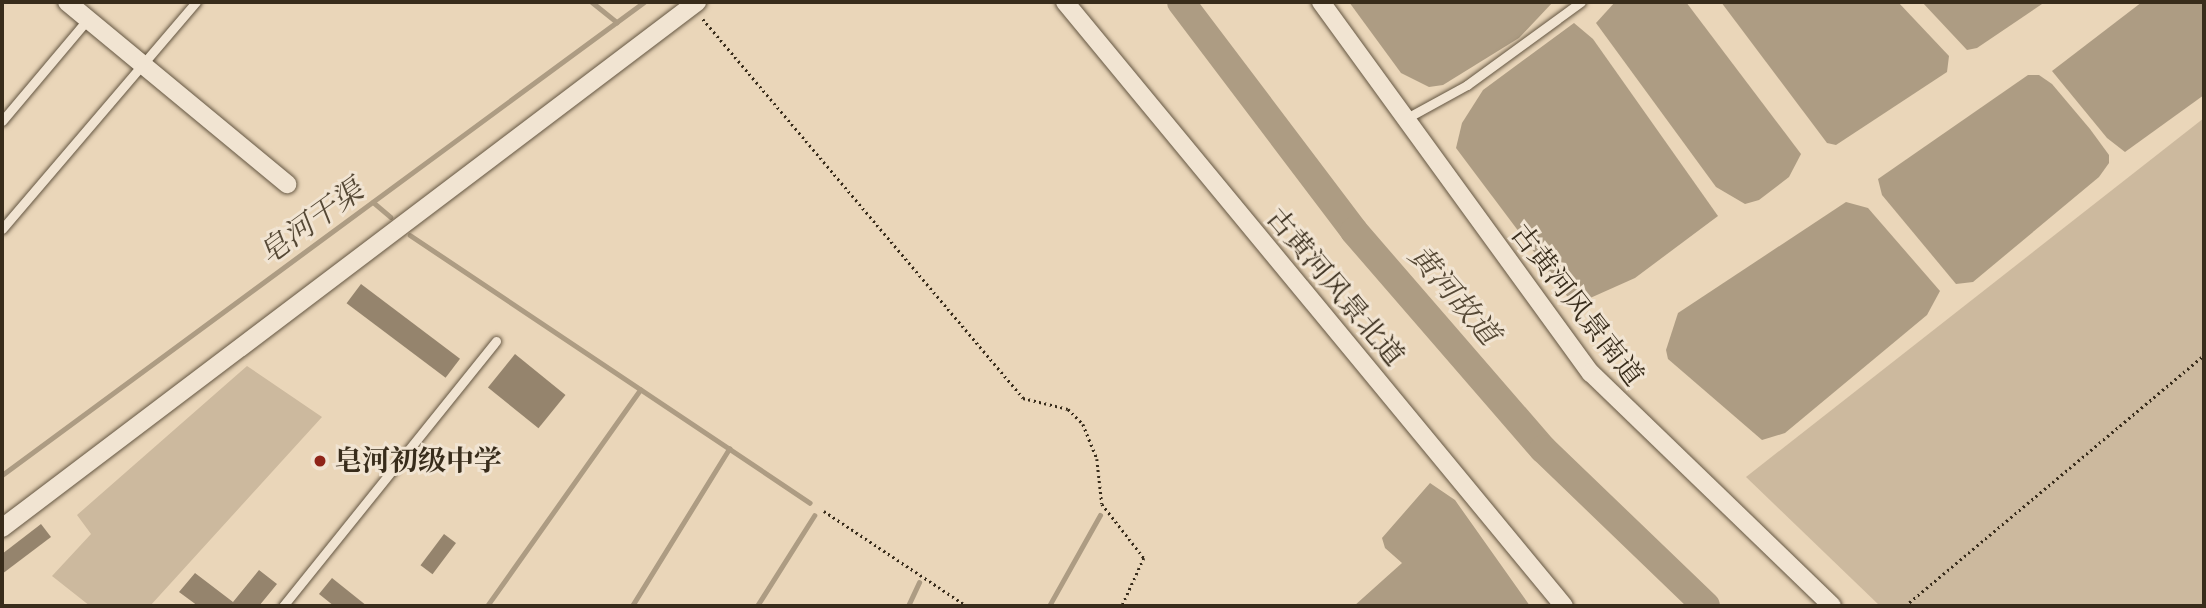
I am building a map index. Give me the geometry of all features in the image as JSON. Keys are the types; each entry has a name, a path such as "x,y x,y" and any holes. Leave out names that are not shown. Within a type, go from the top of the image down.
{"street":[{"path":"67,2 288,184"},
{"name":"古黄河风景北道","path":"1065,2 1564,606"},
{"name":"古黄河风景南道","path":"1321,2 1591,373 1832,606"},
{"path":"2,528 694,4"}],"lane":[{"path":"2,229 196,2"},
{"path":"1405,119 1467,85 1581,2"},
{"path":"2,121 88,19"},
{"path":"283,606 496,341"}],"path":[{"path":"694,4 1023,398 1068,409 1083,424 1097,458 1102,504 1144,558 1122,606"},
{"path":"1905,606 2204,355"},
{"path":"824,511 967,606"}],"shaded area":[{"path":"1349,2 1553,2 1519,38 1443,85 1429,87 1401,73"},
{"path":"1615,2 1686,2 1801,154 1789,177 1759,200 1745,204 1716,187 1596,23"},
{"path":"1721,2 1898,2 1949,56 1947,72 1836,145 1827,143"},
{"path":"1922,2 2045,2 1977,48 1967,50"},
{"path":"2142,2 2204,2 2204,95 2125,152 2107,138 2052,71"},
{"path":"1574,23 1593,39 1718,216 1635,278 1579,303 1567,296 1456,148 1462,123 1483,90"},
{"path":"2028,75 2039,75 2052,84 2109,155 2109,163 2099,177 1973,282 1956,284 1882,195 1878,179"},
{"path":"2204,118 2204,606 1880,606 1746,477"},
{"path":"1846,202 1868,208 1940,291 1927,315 1785,433 1762,440 1668,359 1666,350 1678,313"},
{"path":"247,366 322,417 150,606 90,606 52,576 91,534 77,515"},
{"path":"1430,483 1455,500 1530,606 1354,606 1402,563 1385,548 1382,538"}],"building":[{"path":"361,284 460,359 446,378 347,303"},
{"path":"515,354 566,395 538,428 488,387"},
{"path":"41,524 51,537 2,574 2,554"},
{"path":"444,534 456,543 433,574 421,565"},
{"path":"259,570 277,584 259,606 198,606 179,592 195,573 233,602"},
{"path":"332,578 367,606 334,606 319,594"}],"waterway":[{"path":"592,2 617,22"},
{"name":"皂河干渠","path":"2,475 644,2"},
{"name":"黄河故道","path":"1181,2 1354,231 1543,449 1706,606"},
{"path":"373,202 391,217"},
{"path":"410,235 810,503"},
{"path":"487,606 640,390"},
{"path":"632,606 729,449"},
{"path":"1049,606 1100,515"},
{"path":"757,606 814,516"},
{"path":"908,606 919,582"}],"place":[{"name":"皂河初级中学","path":"320,461"}]}
